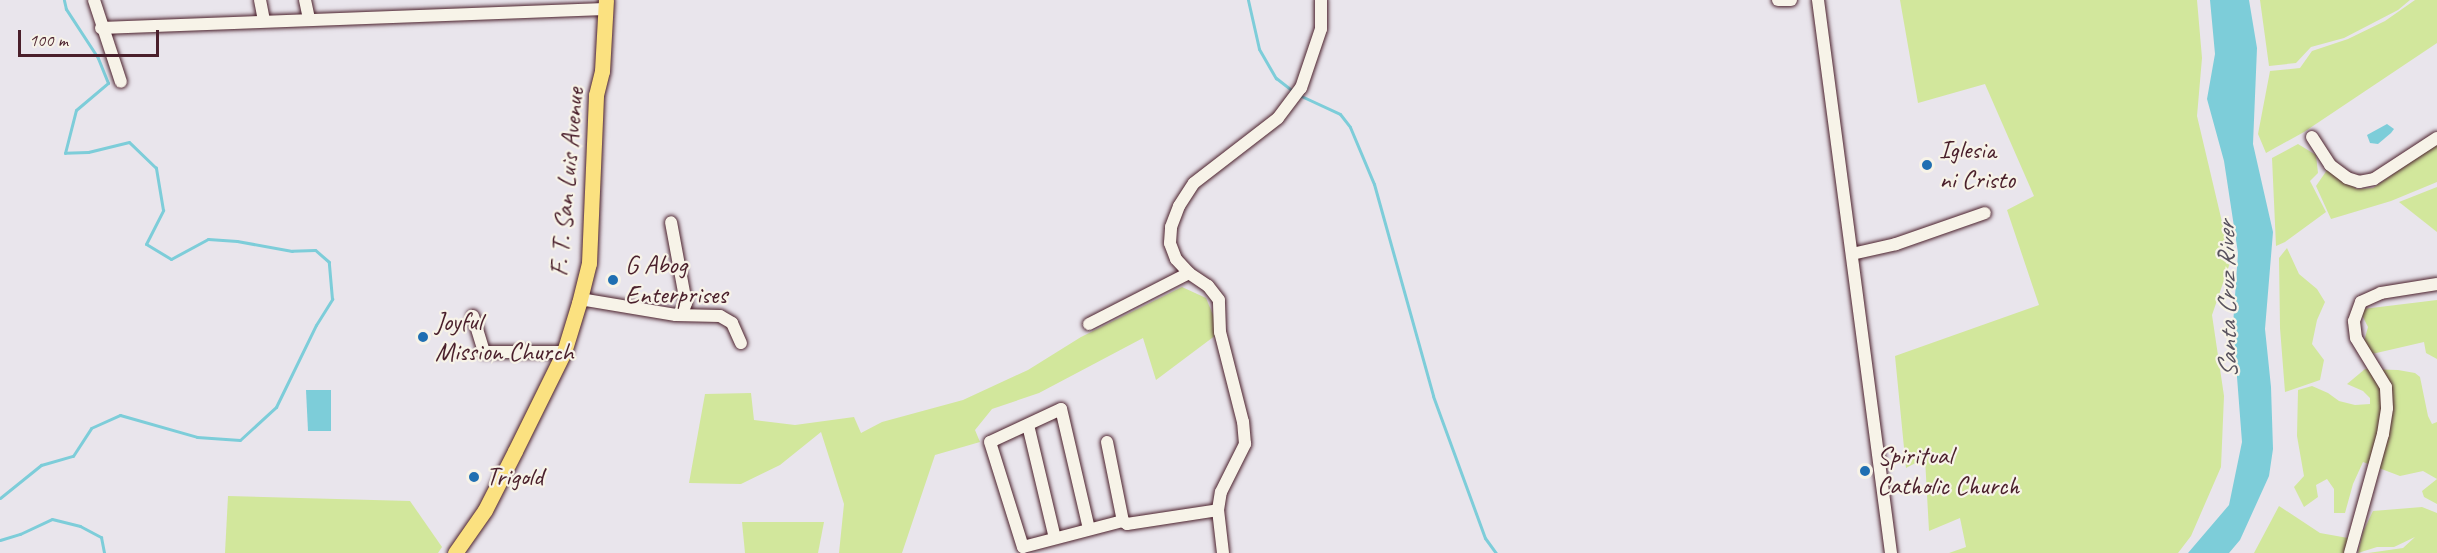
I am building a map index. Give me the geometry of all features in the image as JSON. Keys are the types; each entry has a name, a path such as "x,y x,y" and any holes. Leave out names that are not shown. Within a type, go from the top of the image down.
{"main road":[{"name":"F. T. San Luis Avenue","path":"455,553 485,510 564,352 580,299 589,263 596,95 602,71 605,4"}],"street":[{"path":"94,0 101,28 121,82"},
{"path":"260,0 264,21"},
{"path":"305,0 309,19"},
{"path":"1223,553 1218,510 1221,492 1245,444 1243,422 1220,332 1219,300 1208,286 1189,273 1176,259 1170,243 1171,227 1179,206 1194,183 1278,118 1301,87 1321,29 1321,0"},
{"path":"1778,0 1791,0"},
{"path":"1818,0 1891,553"},
{"path":"101,28 605,4"},
{"path":"2312,137 2330,165 2346,178 2359,182 2374,179 2437,138"},
{"path":"1852,254 1896,244 1985,213"},
{"path":"671,222 686,303 683,310 676,315"},
{"path":"1089,324 1189,273"},
{"path":"2350,553 2383,434 2387,408 2386,387 2356,338 2354,321 2361,302 2381,293 2437,284"},
{"path":"580,299 676,315 720,316 732,323 741,343"},
{"path":"473,316 484,352 564,352"},
{"path":"1089,529 1061,409 990,442 1023,547 1123,521 1127,524 1218,510"},
{"path":"1028,425 1055,538"},
{"path":"1107,442 1123,521"}],"green space":[{"path":"1900,0 2197,0 2202,58 2197,116 2231,260 2212,315 2224,396 2221,467 2191,536 2178,553 1949,553 1966,547 1960,518 1929,531 1925,458 1906,468 1895,356 2039,305 2007,210 2034,196 1985,84 1918,103"},
{"path":"2260,0 2410,0 2398,10 2344,38 2311,47 2296,63 2269,66"},
{"path":"2415,0 2437,0 2437,43 2304,132 2266,153 2258,134 2270,71 2300,68 2312,51 2348,39 2385,21"},
{"path":"2298,144 2316,155 2318,173 2310,181 2326,212 2276,246 2272,158"},
{"path":"2437,144 2437,182 2391,201 2331,219 2316,186 2327,170 2357,189 2373,188"},
{"path":"2437,187 2437,232 2399,202"},
{"path":"2287,248 2299,274 2317,289 2325,302 2317,320 2312,344 2324,360 2320,380 2285,392 2280,328 2279,258"},
{"path":"1182,287 1206,298 1220,332 1156,380 1143,338 1039,393 992,409 975,430 980,442 935,455 902,553 839,553 844,504 821,432 780,465 741,484 689,483 705,394 751,393 754,420 795,425 854,417 861,433 882,422 963,400 1028,370 1081,337"},
{"path":"2437,300 2437,359 2426,353 2424,342 2372,354 2363,345 2368,327 2362,315 2363,309"},
{"path":"2365,369 2398,370 2415,373 2420,377 2428,416 2432,424 2437,422 2437,479 2423,471 2400,476 2363,462 2353,484 2345,513 2334,513 2334,489 2327,479 2316,485 2318,497 2304,507 2294,487 2304,476 2297,436 2298,390 2312,386 2339,401 2355,405 2370,404 2370,398 2363,391 2347,384"},
{"path":"2437,479 2437,504 2424,497 2422,491"},
{"path":"228,496 410,501 442,547 438,553 225,553"},
{"path":"2279,506 2320,533 2348,538 2345,553 2254,553"},
{"path":"2422,507 2437,513 2437,553 2368,553 2403,548 2415,537 2394,547 2377,547 2358,553 2363,532 2373,511"},
{"path":"742,522 824,522 818,553 745,553"}],"water":[{"path":"2210,0 2249,0 2257,48 2253,144 2273,232 2265,329 2271,387 2273,449 2269,476 2240,540 2229,553 2188,553 2229,505 2242,442 2233,325 2238,253 2224,161 2207,99 2215,54"},
{"path":"2387,124 2394,129 2391,133 2378,144 2370,143 2367,135"},
{"path":"306,390 331,390 331,431 308,431"}],"waterway":[{"path":"0,498 41,465 73,456 91,428 120,415 197,437 240,440 276,407 316,325 332,299 329,262 315,250 292,251 237,241 208,239 171,259 146,244 163,210 156,168 129,142 88,152 65,153 76,110 108,83 98,58 66,9 64,0"},
{"path":"1248,0 1259,49 1276,78 1294,92"},
{"path":"1299,95 1340,114 1350,127 1374,184 1433,396 1485,538 1496,553"},
{"path":"0,540 20,534 52,519 80,526 101,537 104,553"}],"place":[{"name":"Iglesia ni Cristo","path":"1927,165"},
{"name":"G Abog Enterprises","path":"613,280"},
{"name":"Joyful Mission Church","path":"423,337"},
{"name":"Spiritual Catholic Church","path":"1865,471"},
{"name":"Trigold","path":"474,477"}],"water label":[{"name":"Santa Cruz River","path":"2227,300"}]}
